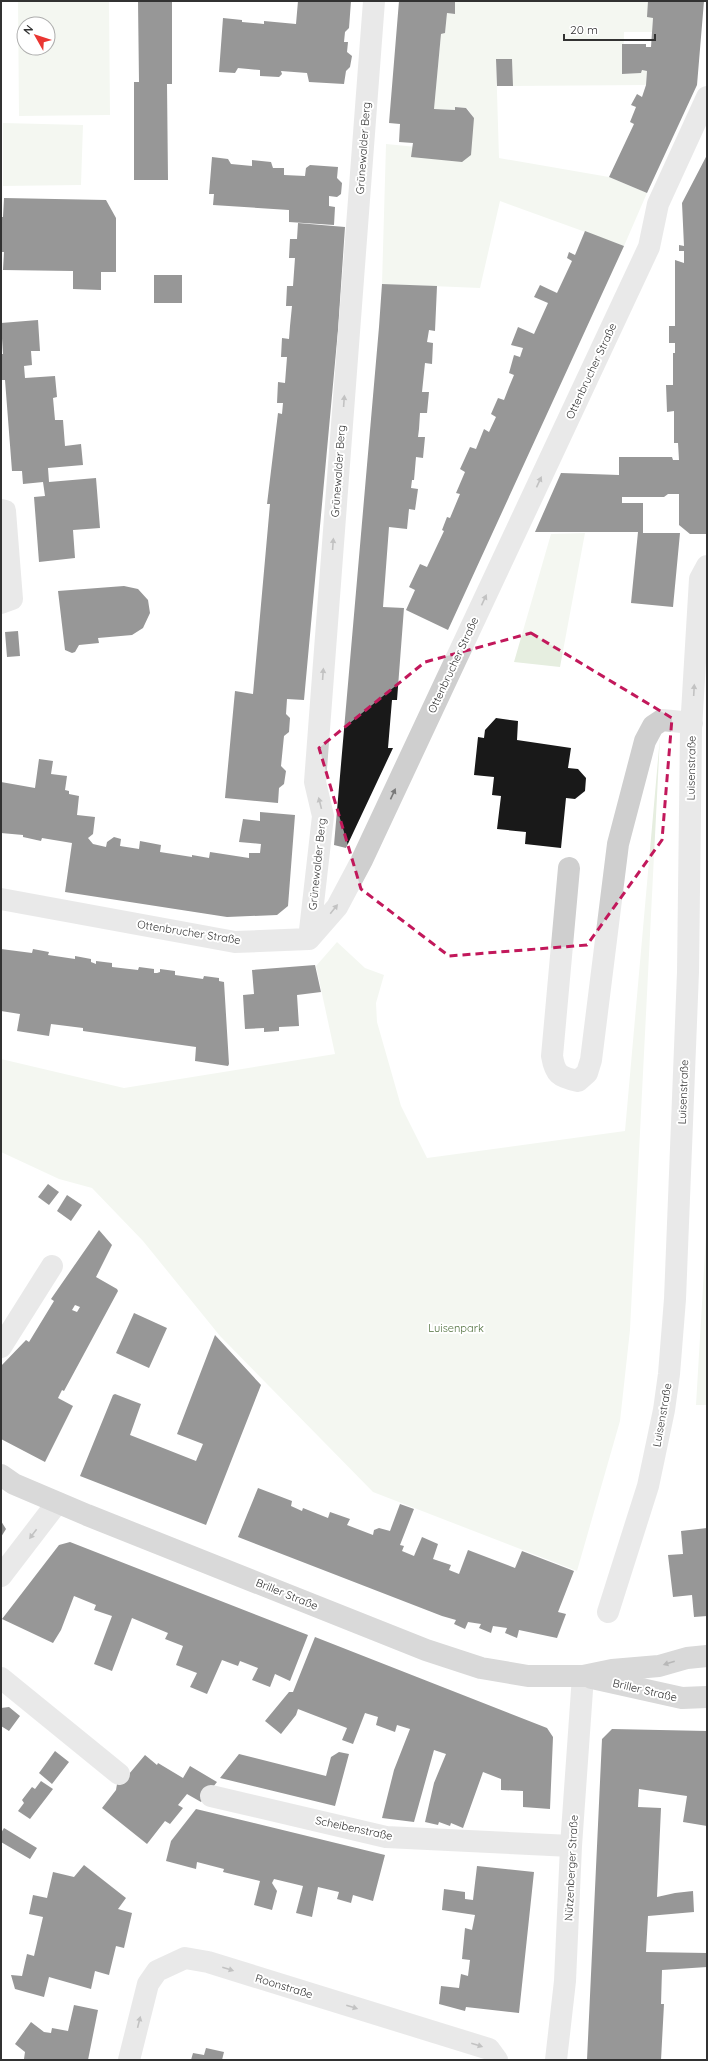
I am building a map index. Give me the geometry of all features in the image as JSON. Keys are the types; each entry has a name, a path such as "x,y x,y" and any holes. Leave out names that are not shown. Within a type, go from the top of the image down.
{"main road":[{"name":"Briller Straße","path":"5,1481 426,1650 474,1666 519,1676 584,1676 612,1670 659,1666 687,1658 707,1656"},
{"name":"Briller Straße","path":"584,1676 682,1698 707,1697"}],"street":[{"name":"Grünewalder Berg","path":"309,939 323,816 315,782 374,1"},
{"name":"Ottenbrucher Straße","path":"1,899 235,942 309,939 337,907 362,860 649,247 658,204 707,97"},
{"path":"1,510 5,511 12,599 1,603"},
{"name":"Luisenstraße","path":"608,1612 648,1486 664,1410 669,1374 675,1298 688,972 697,727 700,579 707,566"},
{"path":"569,868 552,1056 554,1069 563,1078 578,1081 587,1073 591,1060 618,844 645,741 652,726 662,720 697,727"},
{"path":"1,1347 52,1266"},
{"path":"1,1576 57,1503"},
{"name":"Nützenberger Straße","path":"556,2060 565,1981 571,1846 584,1676"},
{"path":"1,1678 119,1774"},
{"name":"Scheibenstraße","path":"211,1796 386,1836 571,1846"},
{"name":"Roonstraße","path":"129,2060 148,1984 157,1971 185,1958 208,1962 489,2049 497,2060"}],"highlighted area":[{"path":"531,633 672,718 662,840 587,945 449,956 361,889 319,748 425,662"}],"green space":[{"path":"18,1 109,1 110,115 19,116 18,56 56,56 56,16 18,16"},
{"path":"455,1 648,1 653,18 652,32 624,32 623,74 641,73 642,70 647,71 646,85 513,86 512,59 496,59 499,158 609,177 647,193 624,246 500,201 480,288 382,284 386,144 458,151 474,118 467,108 455,107 455,110 434,109 441,34 445,33 447,13 455,14"},
{"path":"3,123 83,125 81,185 3,186"},
{"path":"585,533 560,667 514,662 551,534"},
{"name":"Luisenpark","path":"660,737 630,1330 620,1421 577,1571 373,1492 220,1336 143,1241 92,1188 59,1179 1,1152 1,1059 124,1088 335,1054 316,966 337,942 365,968 384,975 376,1003 377,1022 401,1106 427,1158 625,1131"},
{"path":"707,1219 707,1405 696,1405"}],"building":[{"path":"138,1 172,1 172,84 167,84 168,180 134,180 134,82 139,82"},
{"path":"298,1 351,1 349,28 345,32 344,42 348,42 347,52 352,56 350,67 346,71 344,84 309,82 307,73 281,71 282,74 279,77 260,76 260,70 238,68 235,73 219,72 223,18 242,20 242,22 264,24 264,21 296,24"},
{"path":"399,1 455,1 455,14 447,13 445,33 441,34 434,109 455,110 455,107 466,108 474,118 471,155 462,162 411,157 413,143 399,142 400,124 389,123"},
{"path":"648,1 704,1 697,85 647,193 609,177 634,124 630,122 636,107 631,105 637,94 642,97 646,85 647,71 642,70 641,73 622,74 622,44 646,44 646,47 651,47 653,18 647,17"},
{"path":"496,59 512,59 513,86 497,86"},
{"path":"707,155 707,534 690,534 679,525 679,494 668,494 664,497 622,497 622,503 643,503 643,533 680,533 673,607 631,603 638,532 535,532 561,473 619,475 619,457 672,457 673,460 679,460 678,443 674,443 674,411 667,412 666,385 673,385 673,353 675,353 675,343 669,343 669,326 675,326 675,260 684,263 684,251 679,251 679,245 684,246 682,203"},
{"path":"212,157 228,159 231,164 252,166 252,160 271,162 273,168 284,168 284,175 305,176 306,168 310,165 338,167 337,178 342,183 341,194 337,197 329,196 329,206 335,207 334,225 289,222 289,210 213,205 214,194 209,194"},
{"path":"4,198 106,200 116,218 116,272 101,272 101,290 73,289 73,271 3,270 4,252 1,252 1,217 3,217"},
{"path":"298,223 345,227 338,330 304,700 287,699 286,714 290,718 289,732 284,736 281,766 286,771 284,784 279,788 278,803 225,798 235,691 253,694 270,504 267,504 278,413 282,414 283,403 277,403 278,382 285,383 287,357 281,357 282,338 289,339 292,306 286,306 287,286 293,286 295,258 289,258 290,239 297,239"},
{"path":"585,231 624,246 448,630 406,610 415,590 409,587 420,564 427,567 444,531 442,530 447,517 450,518 460,494 456,493 465,472 460,469 470,447 476,449 484,429 489,432 496,417 491,414 498,398 504,400 514,375 509,373 514,355 520,357 523,348 511,345 518,327 534,334 548,303 534,297 540,285 557,293 572,261 567,258 569,252 575,255"},
{"path":"154,275 182,275 182,303 154,303"},
{"path":"382,284 437,286 435,331 429,330 427,342 433,343 432,364 425,363 422,392 429,392 427,413 420,413 418,437 425,437 423,458 416,457 414,480 412,480 411,488 418,489 415,510 409,509 407,529 389,527 383,607 404,608 397,700 392,700 388,748 393,748 346,848 334,845"},
{"path":"38,320 40,351 31,351 32,365 24,366 25,378 55,376 57,397 53,398 55,420 63,420 65,446 81,444 83,465 48,468 49,482 96,478 100,528 73,530 75,558 39,562 34,497 45,496 43,482 23,484 22,471 12,471 5,380 1,380 1,354 3,354 1,323"},
{"path":"124,586 138,589 148,600 150,613 143,628 132,635 98,638 99,643 79,645 75,652 72,653 65,650 58,591"},
{"path":"18,631 20,656 7,657 5,632"},
{"path":"496,718 518,721 517,740 571,748 568,768 578,769 586,778 585,791 575,799 566,798 561,848 525,844 526,832 497,829 501,796 492,795 494,777 474,775 478,737 484,738 485,730"},
{"path":"39,759 53,761 51,774 67,776 65,790 69,791 69,794 79,796 77,815 95,817 93,834 88,838 93,844 106,847 107,842 114,837 121,839 120,846 139,849 140,841 161,845 160,852 192,857 192,855 209,858 210,852 249,858 249,853 260,853 261,844 239,842 243,819 260,821 260,812 295,815 288,906 277,915 227,917 65,892 72,843 42,838 41,841 23,837 23,835 1,833 1,782 35,788"},
{"path":"1,949 32,953 33,949 49,952 48,955 75,959 75,956 91,959 91,962 96,964 96,961 112,963 112,967 138,970 139,967 154,969 154,973 160,972 160,969 175,971 175,975 203,979 204,976 219,978 219,981 224,982 228,1066 195,1061 196,1047 83,1031 83,1028 51,1024 49,1036 17,1031 20,1014 1,1011"},
{"path":"315,965 321,992 297,995 299,1026 279,1027 279,1031 264,1032 264,1028 245,1029 243,995 254,994 252,970"},
{"path":"48,1184 59,1192 49,1205 38,1197"},
{"path":"67,1195 82,1205 71,1221 57,1211"},
{"path":"99,1230 112,1245 96,1277 118,1291 64,1391 62,1390 58,1398 73,1406 45,1462 1,1439 1,1366 26,1340 29,1342 54,1301 51,1299","holes":["75,1305 80,1307 77,1312 72,1310"]},
{"path":"134,1313 167,1328 149,1368 116,1353"},
{"path":"215,1335 261,1385 206,1525 80,1476 113,1395 115,1394 141,1404 130,1435 196,1461 203,1444 177,1434"},
{"path":"258,1488 292,1501 291,1506 302,1511 303,1508 328,1518 330,1512 350,1519 347,1525 373,1535 374,1530 379,1528 390,1531 400,1504 414,1509 400,1545 404,1546 402,1551 414,1556 422,1537 438,1544 433,1559 451,1565 449,1570 459,1574 468,1550 515,1568 522,1551 574,1571 558,1612 566,1614 557,1638 519,1630 517,1638 505,1633 507,1628 493,1626 491,1633 479,1628 481,1624 468,1622 465,1629 454,1624 456,1620 442,1616 238,1537"},
{"path":"1,1521 6,1529 1,1537"},
{"path":"707,1528 707,1616 694,1617 692,1595 673,1597 668,1555 683,1554 681,1531"},
{"path":"70,1542 308,1635 290,1681 275,1674 270,1687 252,1680 258,1668 240,1661 238,1666 222,1660 207,1694 190,1687 197,1673 176,1665 183,1646 165,1639 168,1633 132,1618 112,1671 94,1664 112,1616 94,1610 96,1605 74,1596 61,1630 53,1643 2,1619 59,1545"},
{"path":"315,1637 547,1728 553,1737 550,1809 523,1807 523,1791 501,1790 501,1779 483,1772 463,1828 451,1823 450,1826 439,1822 438,1825 425,1822 434,1783 446,1754 434,1750 414,1822 382,1818 394,1770 410,1729 397,1725 395,1732 376,1725 378,1717 365,1713 353,1744 342,1740 347,1728 298,1709 296,1715 281,1734 265,1721 289,1692 293,1692"},
{"path":"9,1707 20,1716 9,1731 1,1726 1,1708"},
{"path":"612,1729 707,1731 707,1826 683,1822 687,1796 639,1789 638,1807 661,1808 657,1897 693,1891 694,1912 648,1916 646,1952 707,1953 707,1967 662,1970 661,2004 664,2004 661,2060 587,2060 602,1739"},
{"path":"55,1751 69,1762 52,1784 39,1773"},
{"path":"339,1752 349,1754 335,1806 220,1778 239,1754 326,1776 331,1757"},
{"path":"145,1755 157,1765 158,1763 183,1778 190,1766 217,1782 201,1802 187,1794 178,1805 183,1808 170,1824 165,1821 147,1844 102,1808 116,1790 117,1784 129,1774"},
{"path":"41,1781 53,1789 30,1819 18,1811 24,1803 22,1800 32,1787 35,1789"},
{"path":"196,1809 385,1855 373,1901 353,1895 351,1903 337,1899 339,1892 318,1887 312,1917 296,1913 303,1886 274,1879 272,1883 277,1891 272,1910 254,1905 260,1881 223,1872 224,1869 197,1862 196,1869 166,1861 171,1841"},
{"path":"4,1828 37,1848 30,1859 1,1842 1,1833"},
{"path":"84,1865 126,1898 118,1909 132,1913 124,1948 116,1946 109,1975 95,1971 91,1989 49,1977 44,1997 15,1989 11,1975 22,1976 27,1954 34,1956 43,1917 29,1914 33,1895 47,1898 53,1872 74,1877"},
{"path":"477,1866 534,1872 519,2013 466,2007 465,2011 439,2004 441,1986 459,1988 461,1974 468,1976 470,1960 462,1959 465,1928 472,1930 475,1915 442,1910 444,1889 465,1892 465,1899 473,1900"},
{"path":"74,2005 98,2010 88,2060 24,2059 25,2052 15,2044 31,2022 44,2032 51,2033 52,2028 68,2031"},
{"path":"206,2048 224,2052 222,2060 191,2060 193,2053 204,2055"}]}
